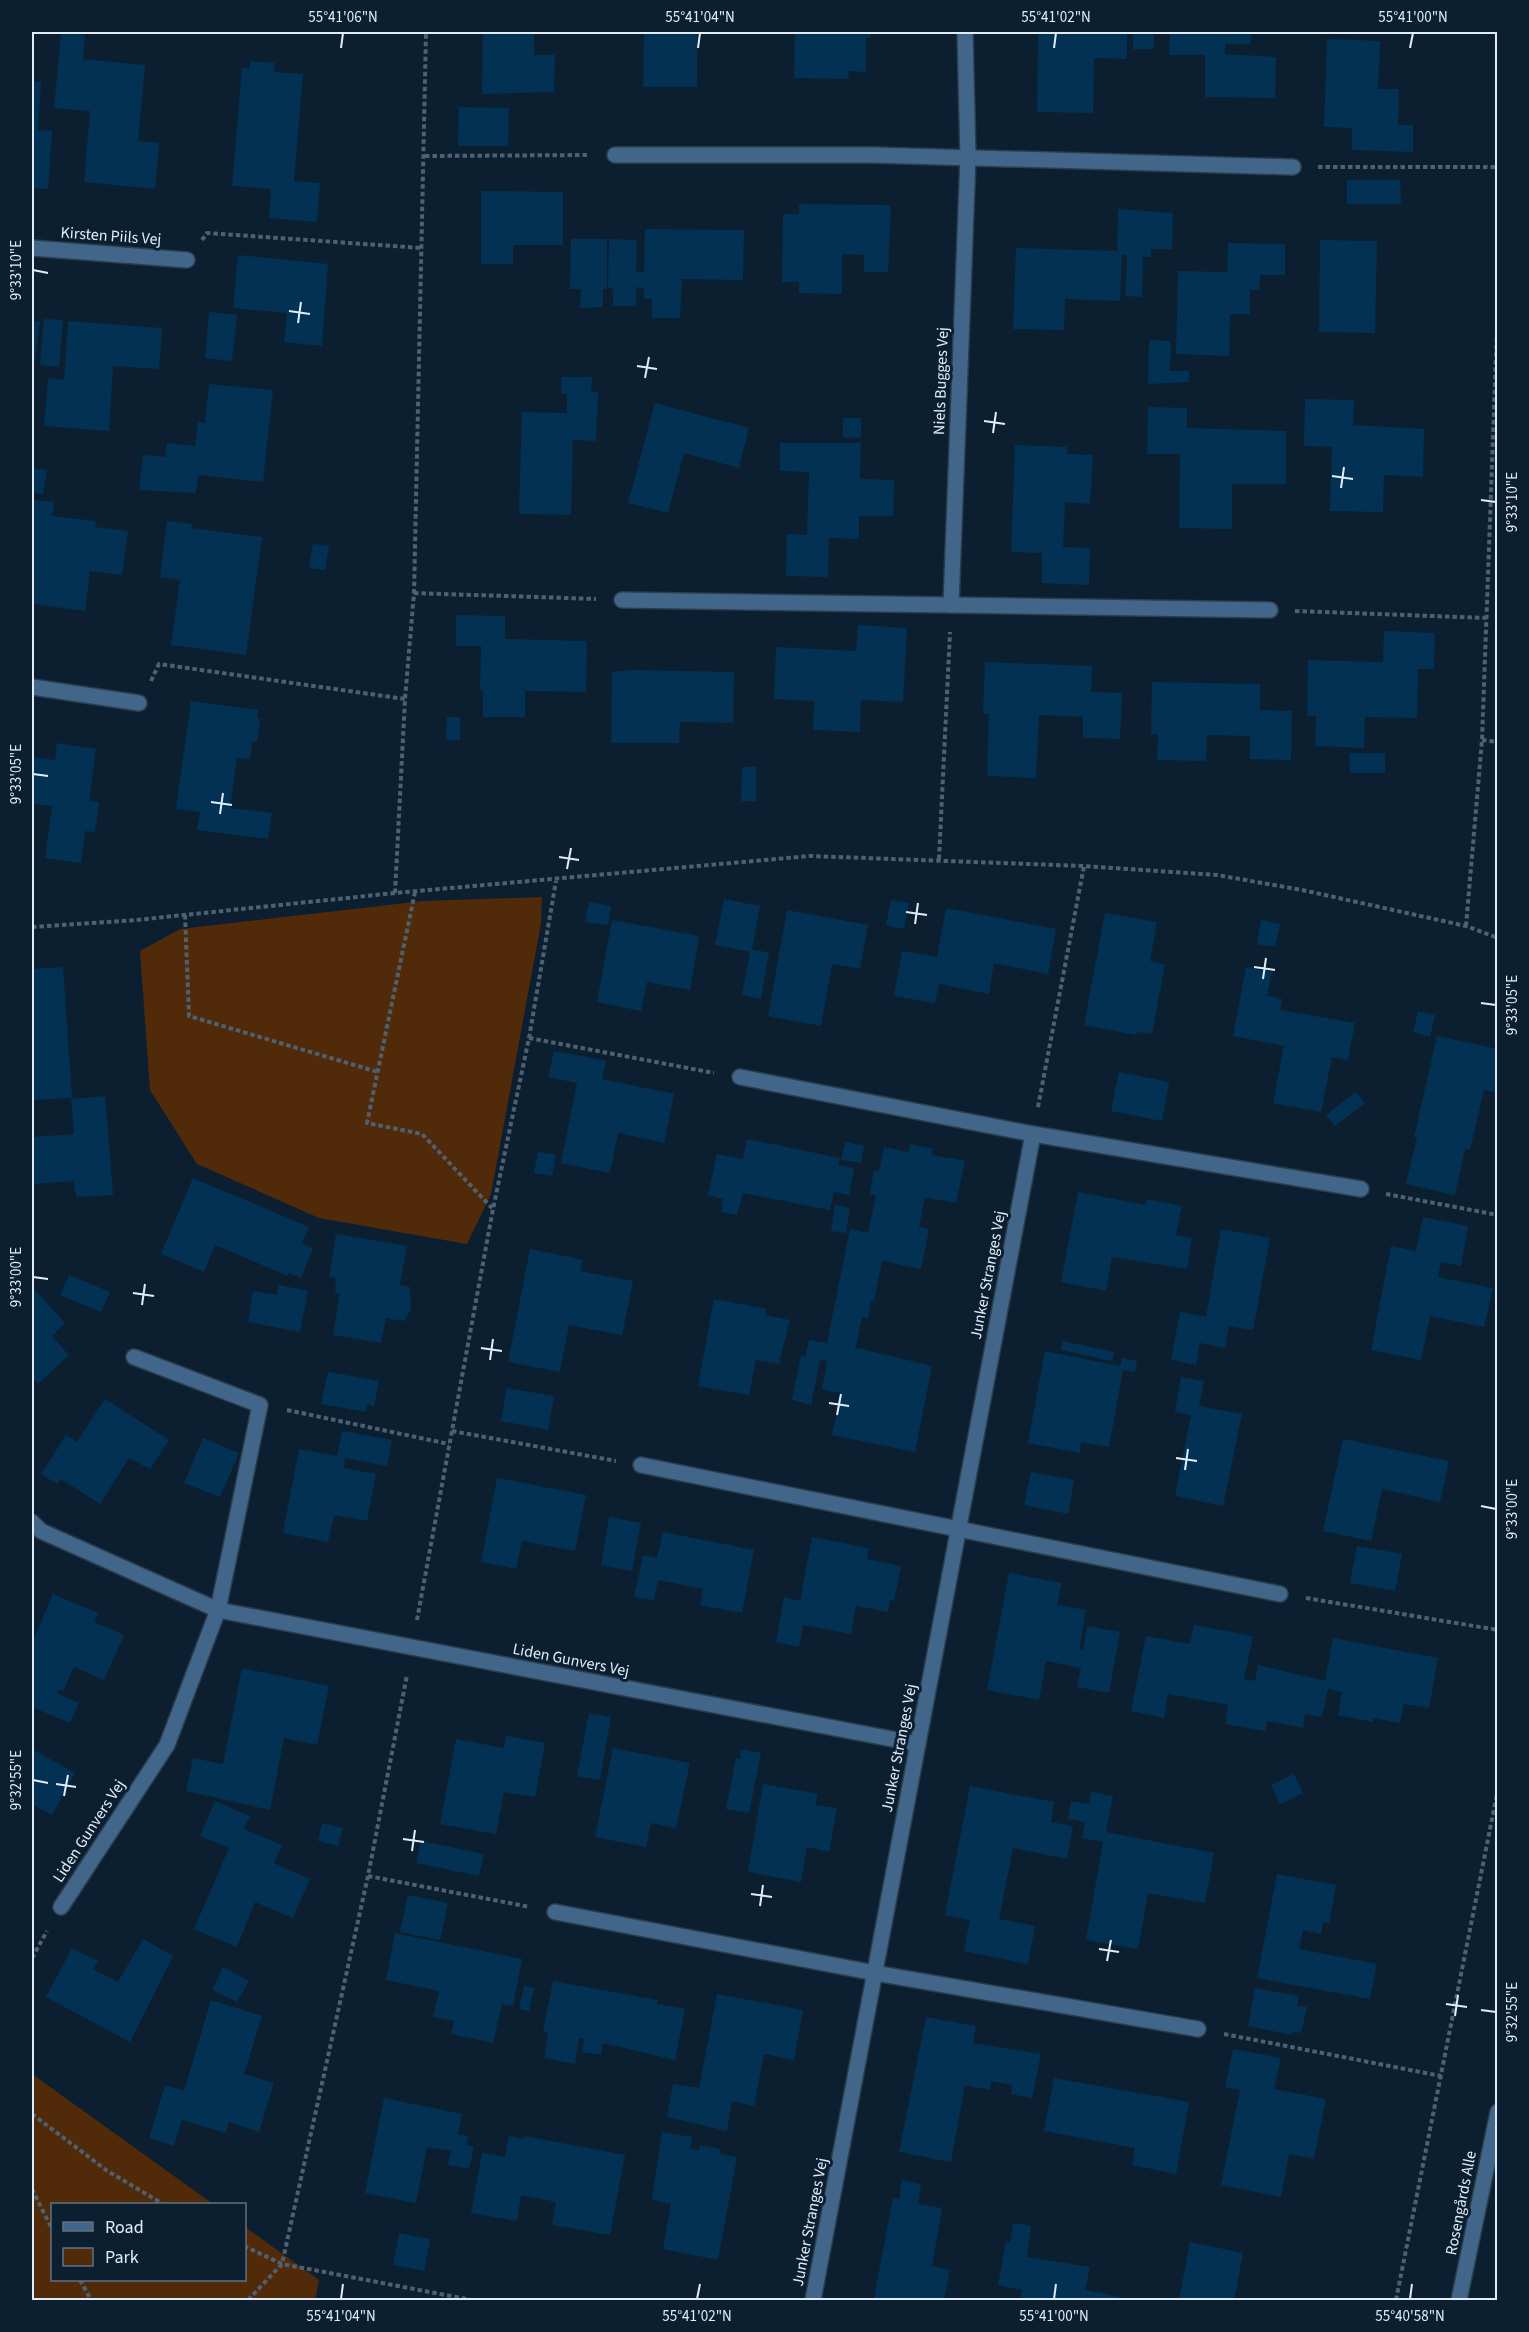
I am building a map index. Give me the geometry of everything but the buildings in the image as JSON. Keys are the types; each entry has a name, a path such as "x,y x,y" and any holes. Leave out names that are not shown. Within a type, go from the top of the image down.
{"street":[{"name":"Niels Bugges Vej","path":"951,605 968,158 965,32"},
{"path":"615,155 752,153 1293,167"},
{"name":"Kirsten Piils Vej","path":"32,248 187,260"},
{"path":"622,600 1270,610"},
{"path":"32,687 139,703"},
{"path":"740,1077 1033,1134 1361,1190"},
{"name":"Junker Stranges Vej","path":"813,2301 1033,1134"},
{"path":"134,1357 260,1405"},
{"name":"Liden Gunvers Vej","path":"62,1907 167,1745 218,1610 260,1405"},
{"path":"641,1465 1281,1594"},
{"name":"Liden Gunvers Vej","path":"32,1522 41,1531 218,1610 918,1744"},
{"path":"555,1912 875,1973 1198,2029"},
{"name":"Rosengårds Alle","path":"1459,2301 1497,2112"}],"path":[{"path":"395,893 405,699 414,593 426,32"},
{"path":"425,156 615,155"},
{"path":"1293,167 1497,167"},
{"path":"187,260 207,233 422,248"},
{"path":"1466,926 1482,740 1496,397 1497,300"},
{"path":"414,593 622,600"},
{"path":"939,860 951,605"},
{"path":"1270,610 1486,618"},
{"path":"139,703 159,664 405,699"},
{"path":"1482,740 1497,742"},
{"path":"32,927 185,915 395,893 556,881 810,856 1084,866 1227,877 1302,890 1466,926 1497,938"},
{"path":"1033,1134 1084,866"},
{"path":"248,2301 282,2264 369,1876 493,1209 529,1038 556,881"},
{"path":"415,892 367,1123 422,1134 493,1209"},
{"path":"185,915 189,1016 378,1072"},
{"path":"529,1038 740,1077"},
{"path":"1361,1190 1497,1215"},
{"path":"260,1405 449,1444"},
{"path":"452,1431 641,1465"},
{"path":"1281,1594 1497,1630"},
{"path":"1396,2301 1497,1789"},
{"path":"369,1876 555,1912"},
{"path":"1198,2029 1441,2076"},
{"path":"32,2114 106,2170 160,2203"},
{"path":"32,2191 51,2227"},
{"path":"246,2247 282,2264 472,2301"},
{"path":"81,2281 91,2301"}],"green space":[{"path":"542,897 541,923 491,1194 467,1244 319,1218 197,1164 150,1090 140,951 180,929 423,901"},
{"path":"32,2074 212,2203 51,2203 51,2281 246,2281 246,2228 319,2280 315,2300 32,2300"}]}
